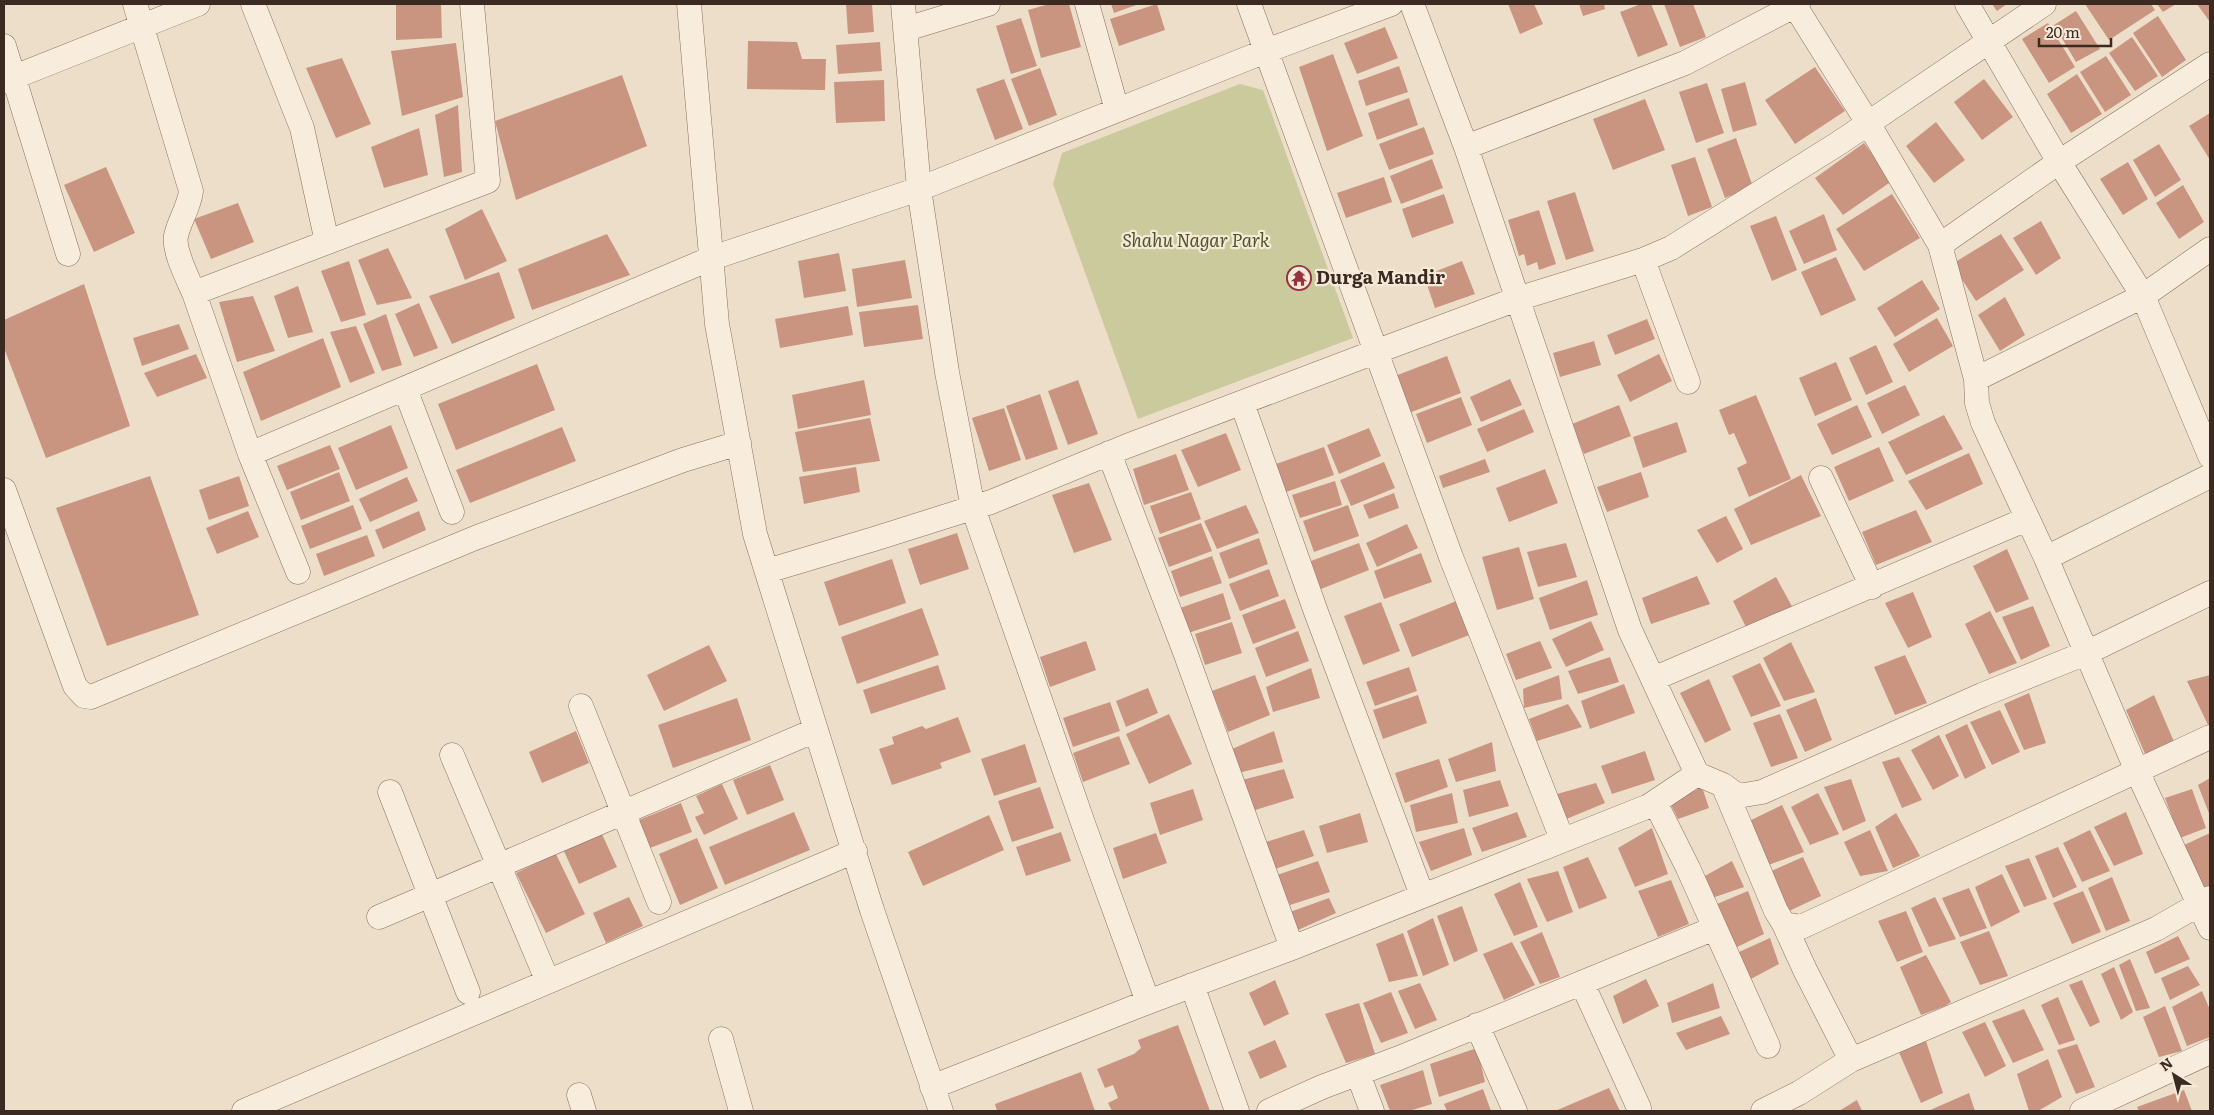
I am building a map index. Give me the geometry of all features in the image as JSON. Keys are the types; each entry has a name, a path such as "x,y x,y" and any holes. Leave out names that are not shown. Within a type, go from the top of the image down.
{"street":[{"path":"134,4 143,26 191,192 190,202 175,237 176,247 250,454 298,572"},
{"path":"9,79 198,4"},
{"path":"254,4 302,128 327,242"},
{"path":"194,293 488,180 472,4"},
{"path":"690,4 717,324 755,534 872,910 941,1111"},
{"path":"903,4 919,189 947,372 973,508 1084,826 1148,1002"},
{"path":"906,29 988,4"},
{"path":"1087,4 1117,110"},
{"path":"1250,4 1451,557 1562,839"},
{"path":"250,454 712,258 919,189 1266,51 1391,4"},
{"path":"1412,4 1466,147 1630,630 1697,774 1723,785 1738,796 1762,792 1982,695 2086,653 2210,593"},
{"path":"1967,4 2059,162 2143,296 2210,456"},
{"path":"767,571 973,508 1109,453 1517,299 1643,260 1671,248 1868,122 2044,4"},
{"path":"1466,147 1686,63 1797,5 1940,245 1976,379 1977,403 1983,423 2046,558 2138,771 2205,901 2210,928"},
{"path":"4,46 9,79 68,254"},
{"path":"1940,245 2059,162 2210,64"},
{"path":"1976,379 2143,296 2210,249"},
{"path":"1643,260 1688,382"},
{"path":"405,389 452,512"},
{"path":"1242,403 1316,612 1422,895"},
{"path":"4,490 75,686 84,696 91,697 475,538 683,460 739,443"},
{"path":"1109,453 1185,652 1292,948"},
{"path":"2046,558 2210,476"},
{"path":"1821,478 1872,587"},
{"path":"1652,679 1872,587 2027,519"},
{"path":"581,706 659,902"},
{"path":"379,917 816,730"},
{"path":"1784,924 1802,927 2210,737"},
{"path":"452,755 543,970"},
{"path":"932,1087 1292,948 1655,802 1697,774"},
{"path":"1723,785 1776,911 1851,1060"},
{"path":"390,792 468,992"},
{"path":"1655,802 1768,1046"},
{"path":"244,1111 855,851"},
{"path":"1763,1111 1799,1093 1851,1060 2156,929 2205,901"},
{"path":"1269,1111 1322,1087 1715,928"},
{"path":"1582,983 1639,1108"},
{"path":"1192,986 1237,1111"},
{"path":"1477,1025 1515,1111"},
{"path":"721,1039 741,1111"},
{"path":"2082,1111 2210,1052"},
{"path":"1358,1074 1372,1111"}],"green space":[{"name":"Shahu Nagar Park","path":"1240,84 1263,90 1353,338 1138,419 1053,184 1062,153"}],"building":[{"path":"441,4 442,38 396,40 396,5"},
{"path":"846,4 872,4 874,32 848,34"},
{"path":"1049,4 1069,4 1081,47 1041,58 1028,10"},
{"path":"1111,4 1139,4 1114,13"},
{"path":"1157,4 1165,30 1119,46 1110,19"},
{"path":"1508,4 1534,4 1543,24 1520,34"},
{"path":"1579,4 1604,4 1605,9 1583,16"},
{"path":"1641,4 1651,4 1668,45 1638,57 1620,12"},
{"path":"1664,4 1693,4 1706,37 1680,47"},
{"path":"1992,4 2007,4 1997,11"},
{"path":"2085,4 2151,4 2155,10 2109,40"},
{"path":"2157,4 2176,4 2163,12"},
{"path":"2197,4 2210,4 2210,22"},
{"path":"2076,11 2100,49 2076,62 2054,25"},
{"path":"2158,16 2186,60 2162,77 2133,33"},
{"path":"1021,18 1037,66 1011,74 996,26"},
{"path":"2048,23 2075,67 2049,83 2022,39"},
{"path":"1385,27 1398,58 1357,74 1344,43"},
{"path":"2132,37 2158,76 2135,91 2109,53"},
{"path":"748,41 797,42 802,59 826,59 825,90 747,89"},
{"path":"880,42 882,71 838,74 836,45"},
{"path":"456,43 463,97 402,116 391,51"},
{"path":"1333,54 1363,136 1327,151 1299,67"},
{"path":"2106,56 2131,95 2105,112 2080,72"},
{"path":"342,58 371,124 336,138 306,68"},
{"path":"1399,66 1408,92 1366,106 1358,81"},
{"path":"1815,67 1845,111 1795,144 1765,100"},
{"path":"1040,68 1057,115 1029,126 1011,79"},
{"path":"2077,74 2102,114 2071,133 2047,94"},
{"path":"622,75 647,146 516,200 495,121"},
{"path":"1004,79 1023,129 995,140 976,89"},
{"path":"1984,79 2013,117 1982,140 1954,102"},
{"path":"884,80 885,121 836,123 834,82"},
{"path":"1745,82 1757,125 1733,132 1721,89"},
{"path":"1707,83 1724,133 1696,143 1679,92"},
{"path":"1409,98 1418,125 1377,140 1368,113"},
{"path":"1645,99 1665,150 1613,170 1593,119"},
{"path":"458,105 462,172 444,177 435,115"},
{"path":"2210,113 2210,160 2189,126"},
{"path":"1936,122 1965,160 1934,183 1906,146"},
{"path":"1424,127 1434,154 1389,170 1379,144"},
{"path":"419,128 428,175 384,188 371,147"},
{"path":"1736,138 1753,187 1725,198 1707,149"},
{"path":"1864,143 1892,181 1843,215 1815,178"},
{"path":"2159,144 2181,180 2155,197 2133,160"},
{"path":"1695,157 1712,207 1688,216 1671,165"},
{"path":"1432,159 1443,188 1401,204 1390,176"},
{"path":"2128,162 2148,199 2123,215 2100,179"},
{"path":"106,167 135,233 94,252 64,185"},
{"path":"1384,177 1392,202 1346,218 1337,193"},
{"path":"2183,185 2204,222 2179,239 2156,203"},
{"path":"1575,192 1594,251 1566,260 1547,201"},
{"path":"1444,194 1454,223 1412,238 1402,209"},
{"path":"1892,194 1920,238 1864,271 1836,229"},
{"path":"238,203 254,242 211,259 194,219"},
{"path":"482,209 507,261 465,280 445,229"},
{"path":"1539,210 1556,264 1539,270 1537,262 1527,266 1524,254 1519,256 1508,220"},
{"path":"1824,214 1837,250 1804,264 1789,231"},
{"path":"1776,216 1797,270 1772,281 1750,226"},
{"path":"2041,221 2061,258 2036,275 2013,238"},
{"path":"607,234 630,275 532,310 518,269"},
{"path":"2001,234 2024,270 1976,301 1952,264"},
{"path":"388,248 412,298 377,305 358,260"},
{"path":"839,253 846,291 804,298 798,261"},
{"path":"1836,257 1856,300 1821,316 1801,272"},
{"path":"905,260 912,298 857,307 852,269"},
{"path":"349,261 366,315 341,322 321,271"},
{"path":"1462,261 1475,294 1435,308 1424,276"},
{"path":"499,272 515,318 452,344 429,296"},
{"path":"1922,280 1940,309 1895,337 1877,308"},
{"path":"84,284 130,426 46,458 4,348 4,320"},
{"path":"298,286 313,332 288,338 274,296"},
{"path":"253,296 275,351 237,362 219,302"},
{"path":"2005,297 2025,335 2000,351 1978,315"},
{"path":"419,303 438,348 414,357 395,314"},
{"path":"918,305 923,339 864,347 859,312"},
{"path":"848,306 853,335 780,348 775,319"},
{"path":"386,314 402,365 382,371 363,324"},
{"path":"1937,318 1953,346 1909,372 1893,344"},
{"path":"1647,319 1655,339 1615,355 1607,335"},
{"path":"179,324 189,349 142,366 133,338"},
{"path":"356,326 375,373 350,383 330,332"},
{"path":"323,338 341,387 261,421 243,372"},
{"path":"1594,341 1601,365 1560,377 1553,353"},
{"path":"1876,345 1893,382 1866,395 1849,358"},
{"path":"196,354 207,378 157,397 144,373"},
{"path":"1659,354 1672,381 1630,402 1617,375"},
{"path":"1447,356 1461,393 1409,413 1395,376"},
{"path":"1836,362 1852,400 1815,416 1799,378"},
{"path":"537,364 555,410 456,450 438,404"},
{"path":"1510,379 1522,405 1481,422 1470,397"},
{"path":"864,380 871,415 798,429 792,395"},
{"path":"1078,380 1098,434 1068,445 1048,391"},
{"path":"1905,385 1920,415 1882,434 1867,403"},
{"path":"1040,394 1058,449 1026,460 1006,406"},
{"path":"1756,395 1791,479 1749,497 1737,468 1747,463 1734,433 1729,435 1719,410"},
{"path":"1461,397 1472,425 1427,443 1416,414"},
{"path":"1619,405 1631,436 1584,454 1572,424"},
{"path":"1857,405 1872,437 1832,455 1817,424"},
{"path":"1004,408 1021,460 989,471 972,418"},
{"path":"1524,409 1534,432 1487,452 1477,429"},
{"path":"1944,415 1963,449 1906,475 1888,442"},
{"path":"870,418 880,461 803,472 795,432"},
{"path":"1677,422 1687,452 1643,468 1633,437"},
{"path":"391,425 408,468 356,490 338,448"},
{"path":"562,427 576,461 470,503 456,470"},
{"path":"1369,428 1381,456 1339,474 1327,445"},
{"path":"1226,433 1241,470 1198,487 1181,450"},
{"path":"330,445 340,469 287,490 277,466"},
{"path":"1324,447 1334,475 1286,492 1276,464"},
{"path":"1879,447 1894,481 1849,501 1834,467"},
{"path":"1969,453 1983,484 1926,510 1908,481"},
{"path":"1176,454 1189,490 1144,505 1133,469"},
{"path":"1485,459 1490,472 1443,488 1439,476"},
{"path":"1384,462 1395,488 1351,506 1340,480"},
{"path":"856,467 860,492 804,504 799,477"},
{"path":"1545,469 1558,503 1509,522 1496,488"},
{"path":"339,472 350,501 301,520 290,492"},
{"path":"1641,472 1649,497 1607,512 1597,487"},
{"path":"1801,475 1821,516 1751,545 1734,509"},
{"path":"150,476 199,615 107,646 56,508"},
{"path":"239,476 249,506 209,520 199,490"},
{"path":"407,477 418,501 370,522 359,499"},
{"path":"1335,481 1342,505 1300,518 1292,495"},
{"path":"1089,483 1112,540 1074,553 1052,495"},
{"path":"1191,492 1201,519 1160,534 1150,506"},
{"path":"1394,493 1399,508 1369,519 1363,505"},
{"path":"353,505 362,529 310,549 301,526"},
{"path":"1246,505 1259,533 1217,549 1204,521"},
{"path":"1348,505 1359,536 1314,552 1303,521"},
{"path":"1916,510 1932,542 1876,565 1862,532"},
{"path":"248,511 259,537 217,554 206,528"},
{"path":"419,511 426,530 383,549 375,530"},
{"path":"1726,516 1743,549 1717,563 1697,530"},
{"path":"1201,523 1212,551 1169,567 1158,538"},
{"path":"1407,524 1418,548 1377,567 1366,543"},
{"path":"957,533 969,569 920,585 908,549"},
{"path":"367,535 375,556 324,576 316,554"},
{"path":"1259,538 1268,564 1229,579 1219,553"},
{"path":"1359,543 1369,570 1321,589 1311,561"},
{"path":"1566,543 1577,577 1538,587 1527,552"},
{"path":"1519,547 1534,599 1497,610 1482,557"},
{"path":"2007,549 2029,599 1996,613 1973,566"},
{"path":"1421,553 1432,582 1384,599 1374,571"},
{"path":"1212,556 1222,583 1180,597 1171,571"},
{"path":"892,559 906,603 839,626 824,582"},
{"path":"1269,569 1279,596 1240,611 1229,584"},
{"path":"1697,576 1710,604 1651,624 1642,598"},
{"path":"1776,577 1794,610 1747,629 1733,601"},
{"path":"1587,580 1598,615 1550,630 1539,598"},
{"path":"1913,592 1932,637 1908,648 1885,603"},
{"path":"1223,593 1231,619 1188,633 1180,608"},
{"path":"1285,599 1296,628 1253,644 1242,615"},
{"path":"1459,600 1472,634 1412,657 1399,624"},
{"path":"1381,602 1400,651 1363,665 1344,616"},
{"path":"2033,606 2050,646 2021,660 2002,617"},
{"path":"922,608 939,655 857,684 841,637"},
{"path":"1990,611 2017,663 1989,674 1965,624"},
{"path":"1591,621 1604,650 1566,667 1552,639"},
{"path":"1232,622 1242,653 1205,665 1195,634"},
{"path":"1298,631 1309,661 1266,677 1255,648"},
{"path":"1086,641 1096,670 1050,687 1040,657"},
{"path":"1540,641 1552,668 1516,680 1506,654"},
{"path":"1791,642 1815,692 1784,701 1763,658"},
{"path":"709,645 727,681 664,711 647,675"},
{"path":"1905,655 1927,703 1895,715 1874,667"},
{"path":"1610,657 1619,682 1578,694 1568,671"},
{"path":"1760,663 1781,706 1751,717 1732,676"},
{"path":"938,665 946,689 871,714 863,690"},
{"path":"1409,667 1417,691 1375,706 1366,682"},
{"path":"1311,668 1320,698 1273,712 1266,687"},
{"path":"1255,675 1270,715 1228,732 1212,691"},
{"path":"1559,675 1562,699 1524,708 1523,689"},
{"path":"2210,675 2210,724 2208,725 2187,681"},
{"path":"1709,679 1731,730 1705,743 1680,693"},
{"path":"1624,684 1635,713 1590,729 1581,701"},
{"path":"1148,688 1158,713 1126,727 1116,701"},
{"path":"2029,693 2046,743 2024,750 2004,704"},
{"path":"1418,695 1427,723 1383,739 1373,710"},
{"path":"2154,695 2175,744 2146,756 2126,710"},
{"path":"737,698 751,740 673,768 658,725"},
{"path":"1816,698 1832,740 1805,752 1786,710"},
{"path":"1110,702 1120,731 1073,747 1063,718"},
{"path":"1568,704 1582,727 1537,741 1529,719"},
{"path":"2000,710 2020,752 1992,765 1970,722"},
{"path":"1169,714 1192,764 1149,784 1126,734"},
{"path":"1780,714 1798,758 1771,767 1753,723"},
{"path":"958,717 971,752 940,763 942,768 892,785 879,749 894,744 892,737 922,726 926,729"},
{"path":"1967,724 1986,768 1965,779 1945,735"},
{"path":"576,731 589,763 542,783 529,752"},
{"path":"1274,731 1283,762 1238,773 1232,749"},
{"path":"1939,735 1959,776 1933,790 1911,750"},
{"path":"1119,736 1130,764 1083,782 1073,753"},
{"path":"1492,742 1496,771 1456,782 1448,759"},
{"path":"1025,744 1037,782 994,796 981,759"},
{"path":"1645,751 1655,780 1612,794 1601,766"},
{"path":"1899,757 1922,800 1902,808 1882,762"},
{"path":"1439,759 1448,787 1405,803 1395,773"},
{"path":"770,765 784,800 747,815 733,780"},
{"path":"1284,769 1294,798 1252,811 1242,780"},
{"path":"2210,778 2210,816 2198,785"},
{"path":"1851,779 1866,821 1843,831 1824,787"},
{"path":"1500,780 1509,806 1469,817 1463,790"},
{"path":"1596,783 1605,803 1564,820 1557,794"},
{"path":"722,784 738,819 704,835 695,817 704,813 696,796"},
{"path":"1040,787 1054,828 1012,842 998,801"},
{"path":"1702,787 1709,808 1678,819 1670,803"},
{"path":"1193,789 1203,820 1160,835 1150,803"},
{"path":"2192,789 2206,828 2180,838 2165,798"},
{"path":"1452,793 1458,823 1416,832 1410,805"},
{"path":"1818,793 1839,834 1810,845 1791,807"},
{"path":"681,803 692,832 650,848 639,820"},
{"path":"1782,805 1804,852 1763,867 1745,823"},
{"path":"794,812 810,850 725,885 709,847"},
{"path":"1517,812 1527,837 1482,852 1472,828"},
{"path":"2126,812 2143,854 2114,866 2094,827"},
{"path":"1360,813 1368,842 1327,853 1319,826"},
{"path":"1896,813 1920,856 1893,868 1875,827"},
{"path":"989,815 1004,850 923,886 908,852"},
{"path":"1464,828 1472,855 1431,871 1419,842"},
{"path":"1652,828 1668,874 1635,887 1618,848"},
{"path":"1304,830 1314,856 1275,869 1266,842"},
{"path":"1870,830 1888,871 1860,876 1844,842"},
{"path":"2090,830 2110,871 2082,882 2063,843"},
{"path":"601,832 617,867 579,884 563,849"},
{"path":"1061,832 1071,861 1026,876 1016,847"},
{"path":"1156,833 1167,863 1123,879 1113,848"},
{"path":"2210,833 2210,887 2204,889 2182,846"},
{"path":"697,838 718,888 680,905 659,854"},
{"path":"2058,847 2077,887 2053,898 2035,856"},
{"path":"556,854 585,914 546,933 516,873"},
{"path":"1588,857 1607,898 1579,909 1563,867"},
{"path":"1803,857 1821,896 1787,912 1769,872"},
{"path":"2029,858 2047,899 2024,907 2005,866"},
{"path":"1318,861 1330,892 1290,905 1277,875"},
{"path":"1732,861 1744,887 1712,898 1703,877"},
{"path":"1558,871 1573,912 1547,922 1527,879"},
{"path":"2002,874 2020,912 1991,927 1975,887"},
{"path":"2112,877 2130,921 2106,931 2088,888"},
{"path":"1671,880 1689,924 1658,937 1638,891"},
{"path":"1520,882 1538,927 1514,936 1494,894"},
{"path":"1969,888 1987,928 1960,937 1942,898"},
{"path":"1748,891 1764,934 1735,948 1717,904"},
{"path":"2083,891 2101,932 2072,944 2053,903"},
{"path":"629,897 643,926 606,943 593,913"},
{"path":"1935,897 1956,939 1929,947 1911,908"},
{"path":"1329,898 1336,913 1298,930 1290,912"},
{"path":"1462,906 1478,951 1454,962 1437,916"},
{"path":"1906,911 1923,952 1897,962 1878,921"},
{"path":"1433,918 1449,965 1423,976 1407,931"},
{"path":"1989,931 2008,976 1980,985 1960,942"},
{"path":"1542,932 1560,977 1540,984 1520,942"},
{"path":"1403,933 1418,976 1389,982 1376,944"},
{"path":"2178,936 2190,959 2155,974 2146,952"},
{"path":"1770,938 1779,964 1749,980 1739,952"},
{"path":"1512,942 1535,985 1504,1000 1483,954"},
{"path":"1926,955 1951,1002 1921,1015 1900,967"},
{"path":"2130,959 2150,1008 2136,1011 2119,965"},
{"path":"2188,966 2200,985 2170,1000 2161,978"},
{"path":"2114,967 2133,1012 2121,1020 2101,974"},
{"path":"1646,979 1659,1006 1623,1024 1613,996"},
{"path":"1275,980 1289,1014 1264,1026 1249,993"},
{"path":"2082,980 2100,1022 2090,1027 2069,985"},
{"path":"1420,983 1437,1020 1415,1029 1398,991"},
{"path":"1713,983 1720,1008 1672,1023 1667,1003"},
{"path":"2202,991 2210,1010 2210,1037 2187,1046 2172,1007"},
{"path":"1391,992 1408,1033 1381,1043 1363,1003"},
{"path":"2058,997 2075,1040 2059,1045 2041,1005"},
{"path":"1359,1003 1375,1054 1346,1063 1325,1014"},
{"path":"2165,1006 2182,1051 2159,1057 2143,1017"},
{"path":"2024,1009 2044,1050 2013,1063 1992,1021"},
{"path":"1721,1016 1730,1034 1686,1050 1676,1033"},
{"path":"1985,1022 2006,1066 1985,1077 1962,1032"},
{"path":"1178,1025 1210,1111 1112,1111 1108,1103 1118,1098 1113,1085 1105,1088 1097,1069 1134,1054 1141,1048 1138,1040"},
{"path":"1275,1040 1287,1067 1260,1079 1248,1052"},
{"path":"1926,1041 1943,1093 1921,1103 1898,1050"},
{"path":"2077,1044 2095,1087 2076,1094 2057,1050"},
{"path":"1477,1048 1485,1082 1439,1097 1430,1064"},
{"path":"2048,1059 2062,1097 2038,1111 2029,1111 2017,1074"},
{"path":"1423,1070 1432,1104 1409,1111 1390,1111 1380,1085"},
{"path":"1081,1072 1095,1111 997,1111 995,1104"},
{"path":"1609,1088 1620,1111 1555,1111"},
{"path":"1483,1089 1491,1111 1447,1111 1444,1104"},
{"path":"2184,1090 2192,1111 2139,1111 2137,1107"},
{"path":"1969,1093 1975,1111 1928,1111"},
{"path":"1857,1100 1862,1111 1839,1111"}],"place":[{"name":"Durga Mandir","path":"1299,278"}]}
